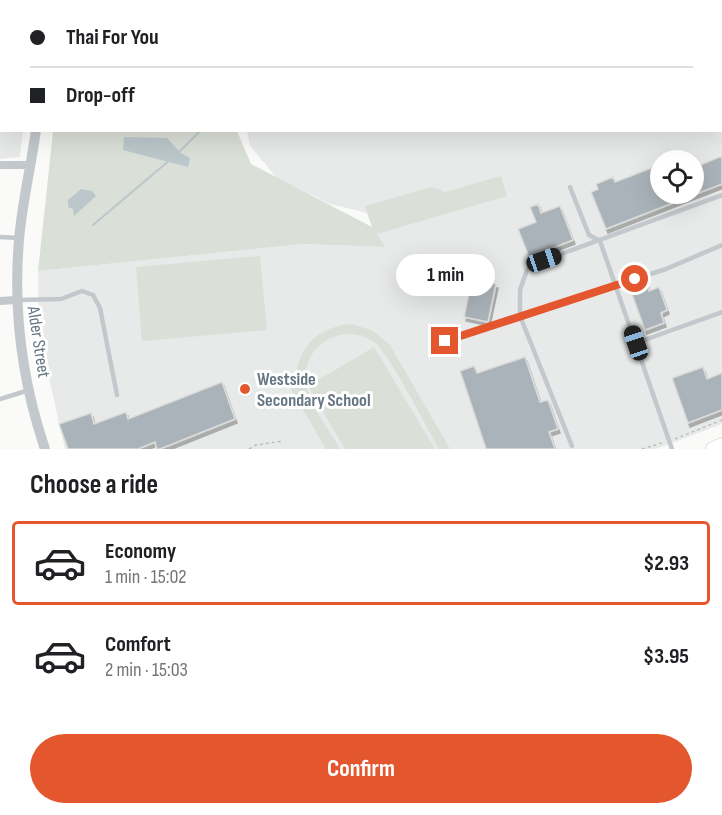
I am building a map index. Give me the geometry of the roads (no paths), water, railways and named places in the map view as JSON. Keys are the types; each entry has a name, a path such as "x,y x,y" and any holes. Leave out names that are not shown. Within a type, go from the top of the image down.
{"main road":[{"path":"713,449 722,446"}],"street":[{"name":"Alder Street","path":"36,132 19,238 16,300 21,354 45,449"},
{"path":"0,165 31,165"},
{"path":"0,301 16,300"}],"lane":[{"path":"570,187 589,235 600,241 672,449"},
{"path":"572,446 520,316 520,290 527,270 542,261 722,195"},
{"path":"0,237 19,238"},
{"path":"445,341 666,269 722,245"},
{"path":"16,300 61,299 82,291 93,295 100,308 117,395"},
{"path":"636,343 722,312"},
{"path":"0,399 30,390"}],"waterway":[{"path":"180,151 199,132"},
{"path":"93,225 171,159"}],"place":[{"name":"Westside Secondary School","path":"245,389"}]}
